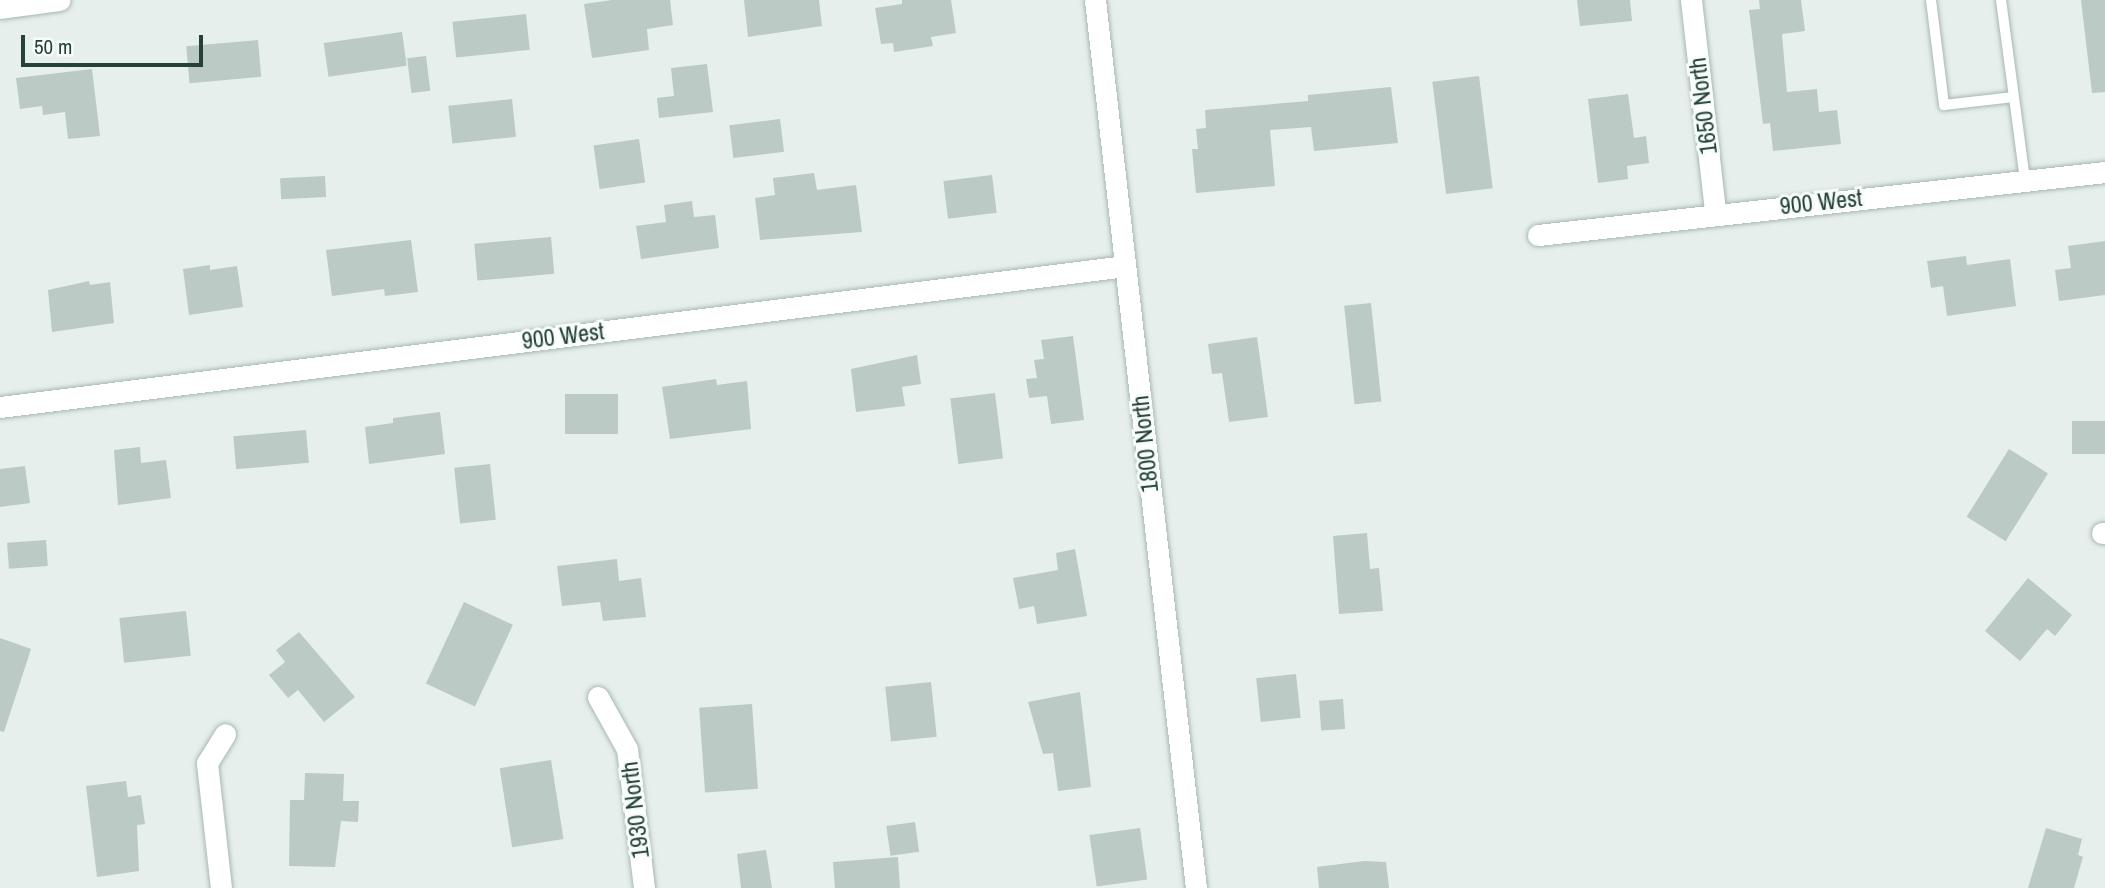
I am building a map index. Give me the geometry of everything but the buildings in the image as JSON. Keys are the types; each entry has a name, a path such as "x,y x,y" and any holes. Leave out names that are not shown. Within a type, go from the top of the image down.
{"street":[{"path":"0,8 59,0"},
{"name":"1800 North","path":"1095,0 1196,888"},
{"name":"1650 North","path":"1691,0 1715,212"},
{"name":"900 West","path":"1538,235 1715,212 2105,172"},
{"name":"900 West","path":"0,407 1125,266"},
{"name":"1930 North","path":"598,697 627,749 644,888"},
{"path":"221,888 207,763 225,734"}],"lane":[{"path":"1931,0 1944,105 2014,97"},
{"path":"2001,0 2025,181"}]}
